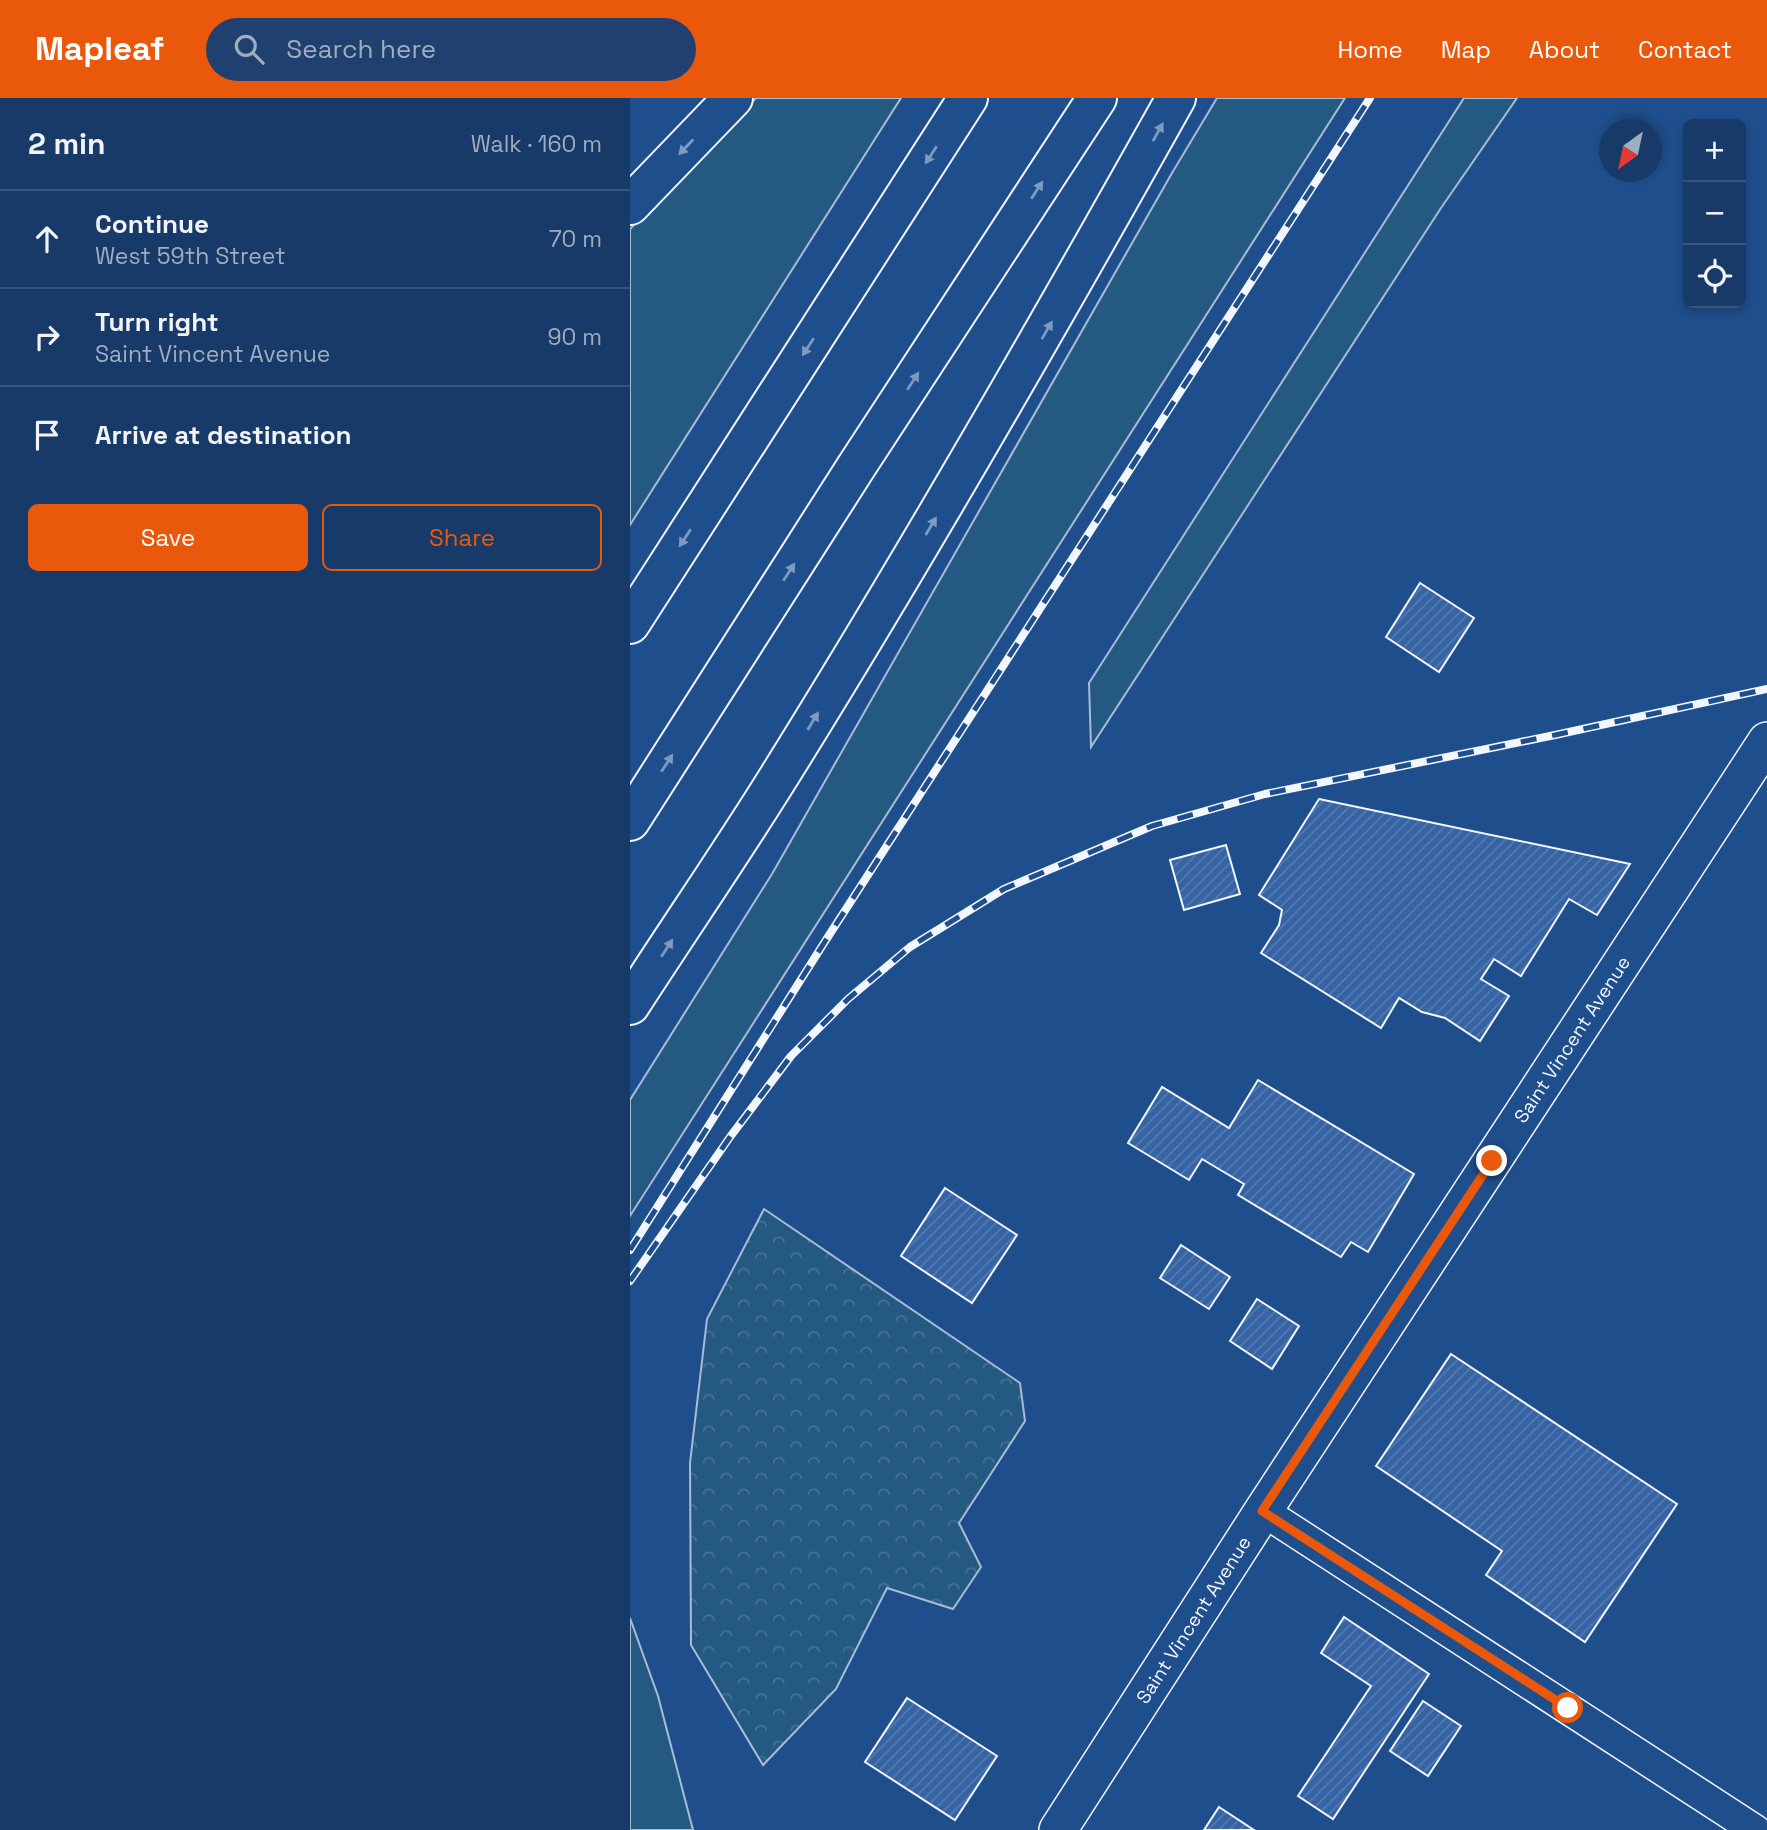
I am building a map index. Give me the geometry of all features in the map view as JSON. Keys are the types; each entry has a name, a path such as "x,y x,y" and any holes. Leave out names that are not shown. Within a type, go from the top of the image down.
{"highway":[{"path":"630,205 733,98"},
{"path":"630,624 968,98"},
{"path":"630,821 1097,98"},
{"path":"630,1005 778,779 946,500 1044,336 1176,98"}],"street":[{"name":"Saint Vincent Avenue","path":"1058,1830 1262,1511 1767,741"},
{"path":"1262,1511 1755,1830"}],"green space":[{"path":"756,98 901,98 630,525 630,229"},
{"path":"1217,98 1345,98 630,1216 630,1100 772,874"},
{"path":"1464,98 1517,98 1441,208 1091,747 1089,683"},
{"path":"764,1209 1020,1383 1025,1421 959,1523 981,1567 953,1609 887,1588 836,1689 763,1765 691,1645 690,1463 707,1319"},
{"path":"630,1618 658,1696 693,1830 630,1830"}],"building":[{"path":"1420,583 1474,618 1439,672 1386,637"},
{"path":"1319,799 1630,864 1597,915 1569,899 1521,976 1494,959 1481,979 1509,996 1480,1041 1445,1018 1422,1012 1399,998 1381,1028 1261,953 1279,925 1282,910 1259,895"},
{"path":"1226,845 1240,894 1184,910 1170,860"},
{"path":"1258,1080 1414,1174 1368,1252 1351,1242 1341,1257 1238,1195 1244,1184 1202,1159 1189,1180 1128,1143 1162,1087 1229,1128"},
{"path":"945,1188 1017,1235 972,1303 901,1256"},
{"path":"1181,1245 1230,1277 1209,1309 1160,1278"},
{"path":"1257,1299 1299,1326 1272,1369 1230,1341"},
{"path":"1451,1354 1677,1504 1585,1642 1486,1575 1502,1551 1376,1466"},
{"path":"1344,1617 1429,1674 1333,1819 1298,1796 1371,1686 1321,1653"},
{"path":"907,1698 997,1756 955,1820 865,1762"},
{"path":"1423,1701 1461,1726 1428,1776 1390,1751"},
{"path":"1219,1807 1254,1830 1204,1830"}],"railway":[{"path":"630,1250 824,943 1370,98"},
{"path":"630,1281 730,1137 791,1056 848,999 910,947 1004,889 1152,826 1265,794 1767,689"}],"route":[{"path":"1492,1161 1262,1511 1568,1708"}]}
